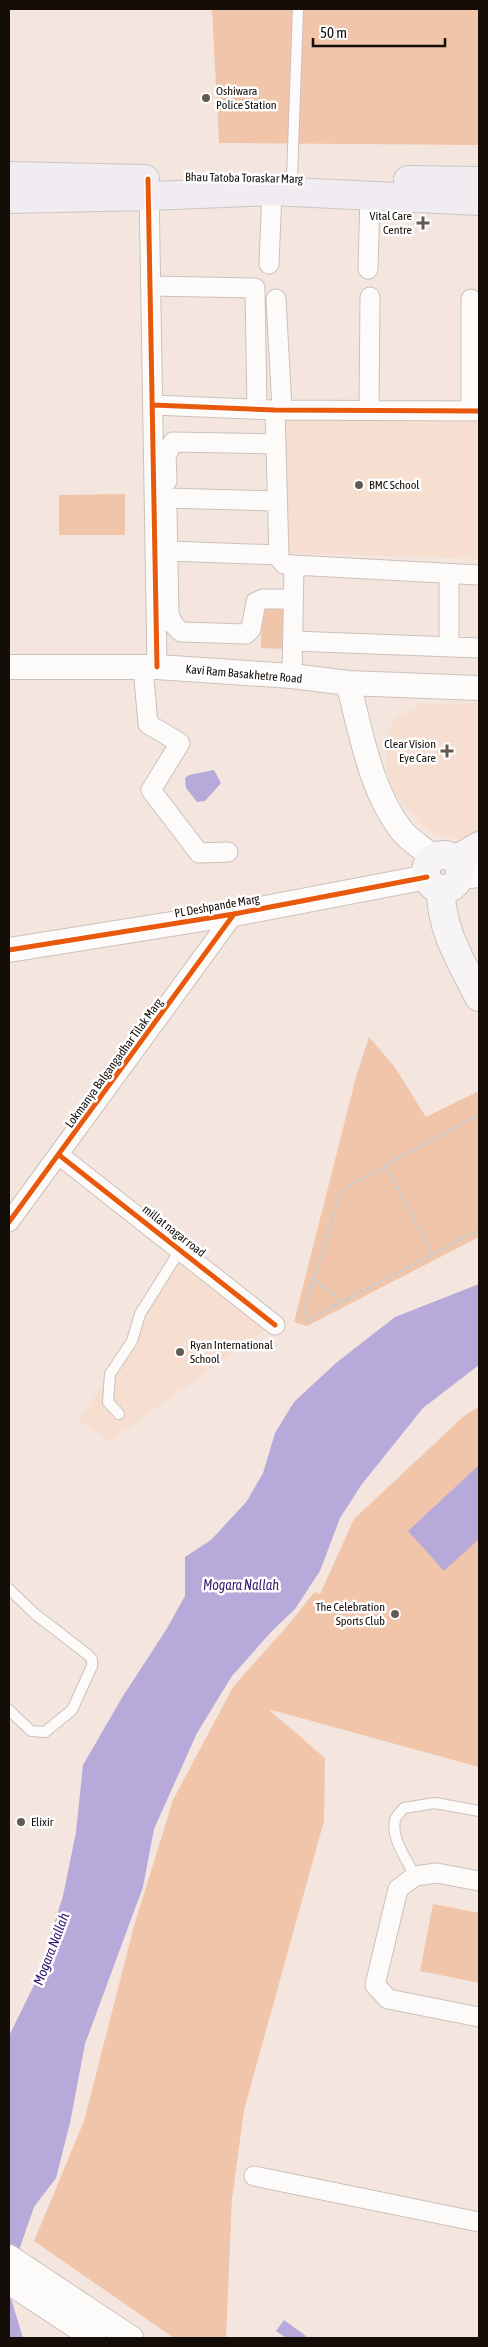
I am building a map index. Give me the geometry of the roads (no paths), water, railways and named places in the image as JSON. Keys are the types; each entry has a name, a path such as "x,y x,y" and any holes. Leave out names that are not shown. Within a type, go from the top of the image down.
{"main road":[{"name":"Bhau Tatoba Toraskar Marg","path":"9,176 149,188"},
{"name":"Bhau Tatoba Toraskar Marg","path":"9,199 149,188 479,180"},
{"name":"Bhau Tatoba Toraskar Marg","path":"282,184 370,196 479,201"},
{"path":"479,846 454,872 440,903 451,942 479,998"},
{"path":"454,872 465,934 479,959"}],"street":[{"path":"269,264 282,184"},
{"path":"149,188 153,405 148,724 180,743 151,790 199,853 228,852"},
{"path":"368,269 370,196"},
{"path":"151,286 255,288 276,444 277,501 293,599 292,676"},
{"path":"369,410 370,297"},
{"path":"271,409 276,299"},
{"path":"153,405 271,409 475,411 471,299"},
{"path":"276,444 173,442 166,456 169,615 174,625 181,632 246,634 251,629 256,602 263,599 293,599"},
{"path":"167,498 277,501"},
{"path":"168,551 479,576"},
{"path":"449,647 450,575"},
{"path":"293,641 479,648"},
{"name":"Kavi Ram Basakhetre Road","path":"9,667 150,667 292,676 348,683 479,688"},
{"path":"348,683 368,759 383,802 402,832 454,872"},
{"name":"PL Deshpande Marg","path":"9,950 234,914 454,872"},
{"name":"Lokmanya Balgangadhar Tilak Marg","path":"9,1222 234,914"},
{"name":"millat nagar road","path":"59,1155 276,1325"},
{"path":"479,1881 437,1872 415,1876 398,1889 375,1985 388,1999 479,2017"},
{"path":"254,2176 479,2222"},
{"path":"9,2256 59,2302 94,2338"},
{"path":"9,2282 59,2302 131,2338"}],"lane":[{"path":"282,184 298,9"},
{"path":"119,1414 108,1402 110,1374 132,1341 140,1314 180,1250"},
{"path":"9,1589 35,1614 87,1654 92,1659 92,1666 72,1710 45,1732 31,1731 9,1710"},
{"path":"415,1876 399,1844 395,1828 395,1819 404,1808 435,1803 479,1810"}],"water":[{"path":"214,770 221,783 205,801 197,802 186,788 185,778 189,775"},
{"name":"Mogara Nallah","path":"479,1284 479,1365 423,1408 362,1484 340,1518 320,1571 295,1609 271,1632 232,1676 197,1733 154,1829 143,1887 85,2044 70,2123 56,2178 34,2207 19,2250 10,2295 23,2338 9,2338 9,2036 36,1981 63,1896 76,1832 83,1765 185,1596 185,1557 211,1540 247,1501 263,1473 275,1433 294,1402 336,1363 395,1317"},
{"path":"479,1465 479,1539 444,1571 408,1531"},
{"path":"284,2320 306,2336 304,2338 286,2338 276,2331"}],"place":[{"name":"Oshiwara Police Station","path":"206,98"},
{"name":"Vital Care Centre","path":"423,223"},
{"name":"BMC School","path":"359,485"},
{"name":"Clear Vision Eye Care","path":"447,751"},
{"name":"Ryan International School","path":"180,1352"},
{"name":"The Celebration Sports Club","path":"395,1614"},
{"name":"Elixir","path":"21,1822"}]}
